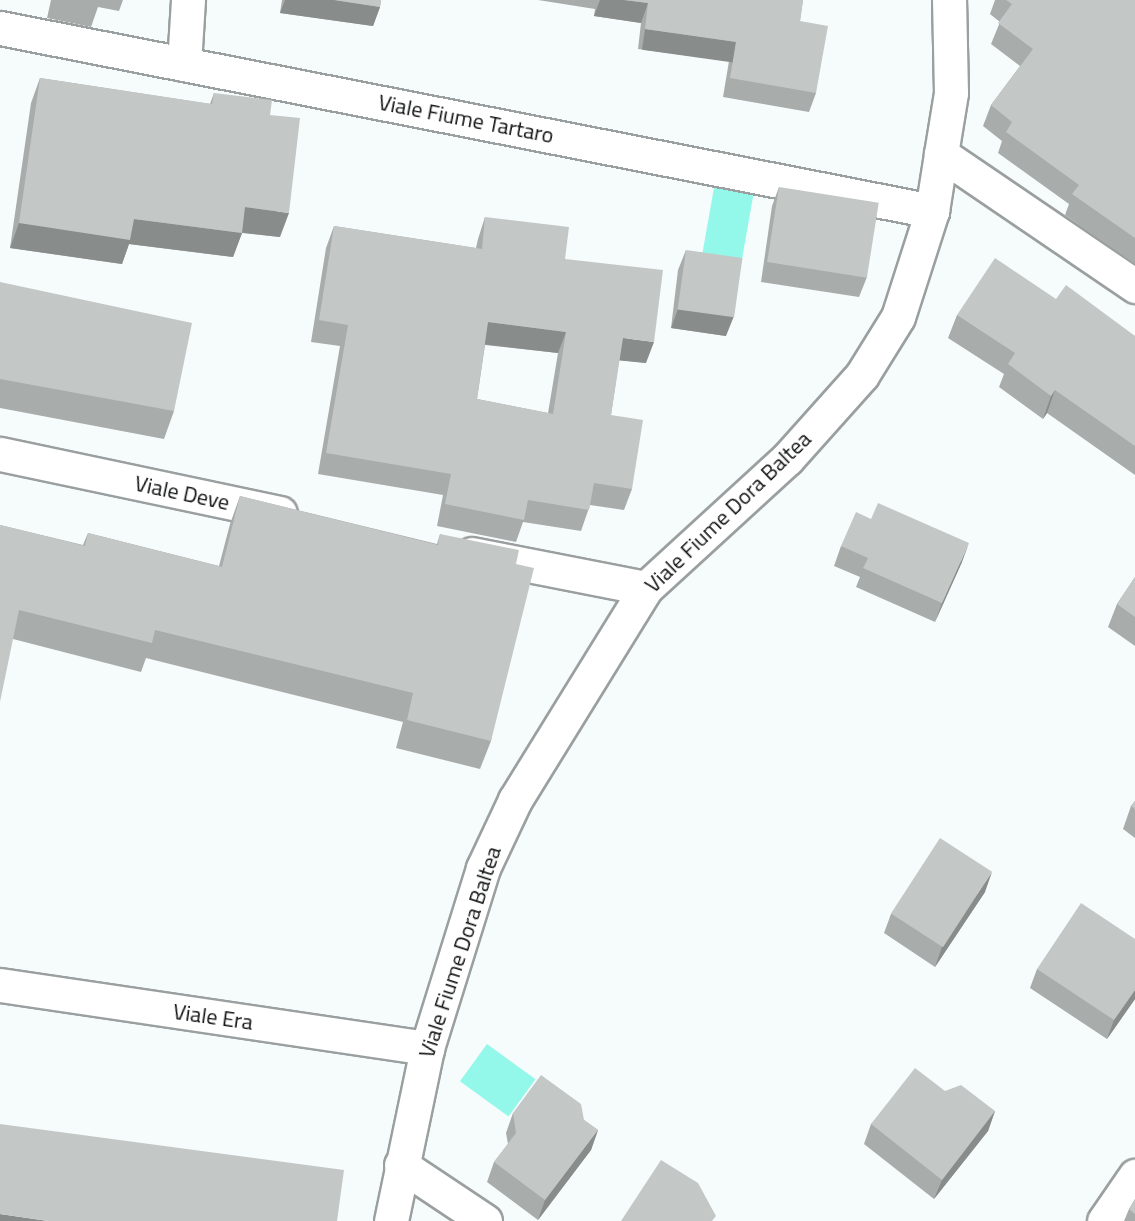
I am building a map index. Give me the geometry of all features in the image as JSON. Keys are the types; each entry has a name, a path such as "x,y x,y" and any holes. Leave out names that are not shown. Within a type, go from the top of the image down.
{"street":[{"path":"184,64 188,0"},
{"name":"Viale Fiume Dora Baltea","path":"391,1221 427,1048 483,868 515,800 646,588 787,459 862,375 898,317 932,211 951,93 949,0"},
{"name":"Viale Fiume Tartaro","path":"0,28 932,211"},
{"path":"941,154 1135,286"},
{"name":"Viale Deve","path":"0,454 311,520"},
{"path":"438,547 646,588"},
{"name":"Viale Era","path":"0,985 427,1048"},
{"path":"401,1165 485,1221"},
{"path":"1104,1221 1135,1176"}],"shaded area":[{"path":"715,182 754,189 740,272 700,265"},
{"path":"487,1044 536,1079 509,1116 460,1081"}],"building":[{"path":"334,0 381,0 380,7"},
{"path":"624,0 803,0 800,21 828,26 816,93 730,78 736,42 645,29 648,3"},
{"path":"1006,0 1135,0 1135,238 1072,194 1079,185 1006,132 1012,122 991,105 1033,49 998,23 1012,4"},
{"path":"40,78 212,104 214,93 272,100 270,115 300,118 289,213 245,207 242,233 134,219 130,240 19,223"},
{"path":"779,187 879,203 867,278 767,262"},
{"path":"485,217 569,227 565,259 663,270 654,342 623,338 611,415 643,420 632,489 594,483 589,510 528,500 524,520 445,504 451,474 326,453 348,325 319,320 334,226 482,249","holes":["488,322 566,332 553,414 477,399"]},
{"path":"686,250 742,258 734,317 678,309"},
{"path":"995,258 1056,299 1066,285 1135,336 1135,446 1055,390 1051,396 1008,364 1015,353 957,315"},
{"path":"0,282 192,323 174,411 0,379"},
{"path":"240,496 438,545 440,534 519,550 516,564 534,568 491,741 407,720 413,693 155,630 152,643 19,610 0,702 0,525 85,546 88,533 222,567"},
{"path":"878,503 969,543 942,603 863,568 868,558 841,546 856,512 871,519"},
{"path":"1135,577 1135,617 1117,604"},
{"path":"940,838 992,872 943,947 891,913"},
{"path":"1081,903 1135,939 1135,990 1114,1020 1037,969"},
{"path":"915,1068 945,1091 961,1085 995,1111 942,1180 871,1124"},
{"path":"541,1075 581,1104 584,1120 598,1130 545,1200 494,1162 516,1133 513,1113"},
{"path":"0,1124 344,1170 337,1221 48,1221 0,1214"},
{"path":"661,1160 698,1183 716,1216 712,1221 621,1221"},
{"path":"1135,1199 1135,1214 1129,1209"}]}
